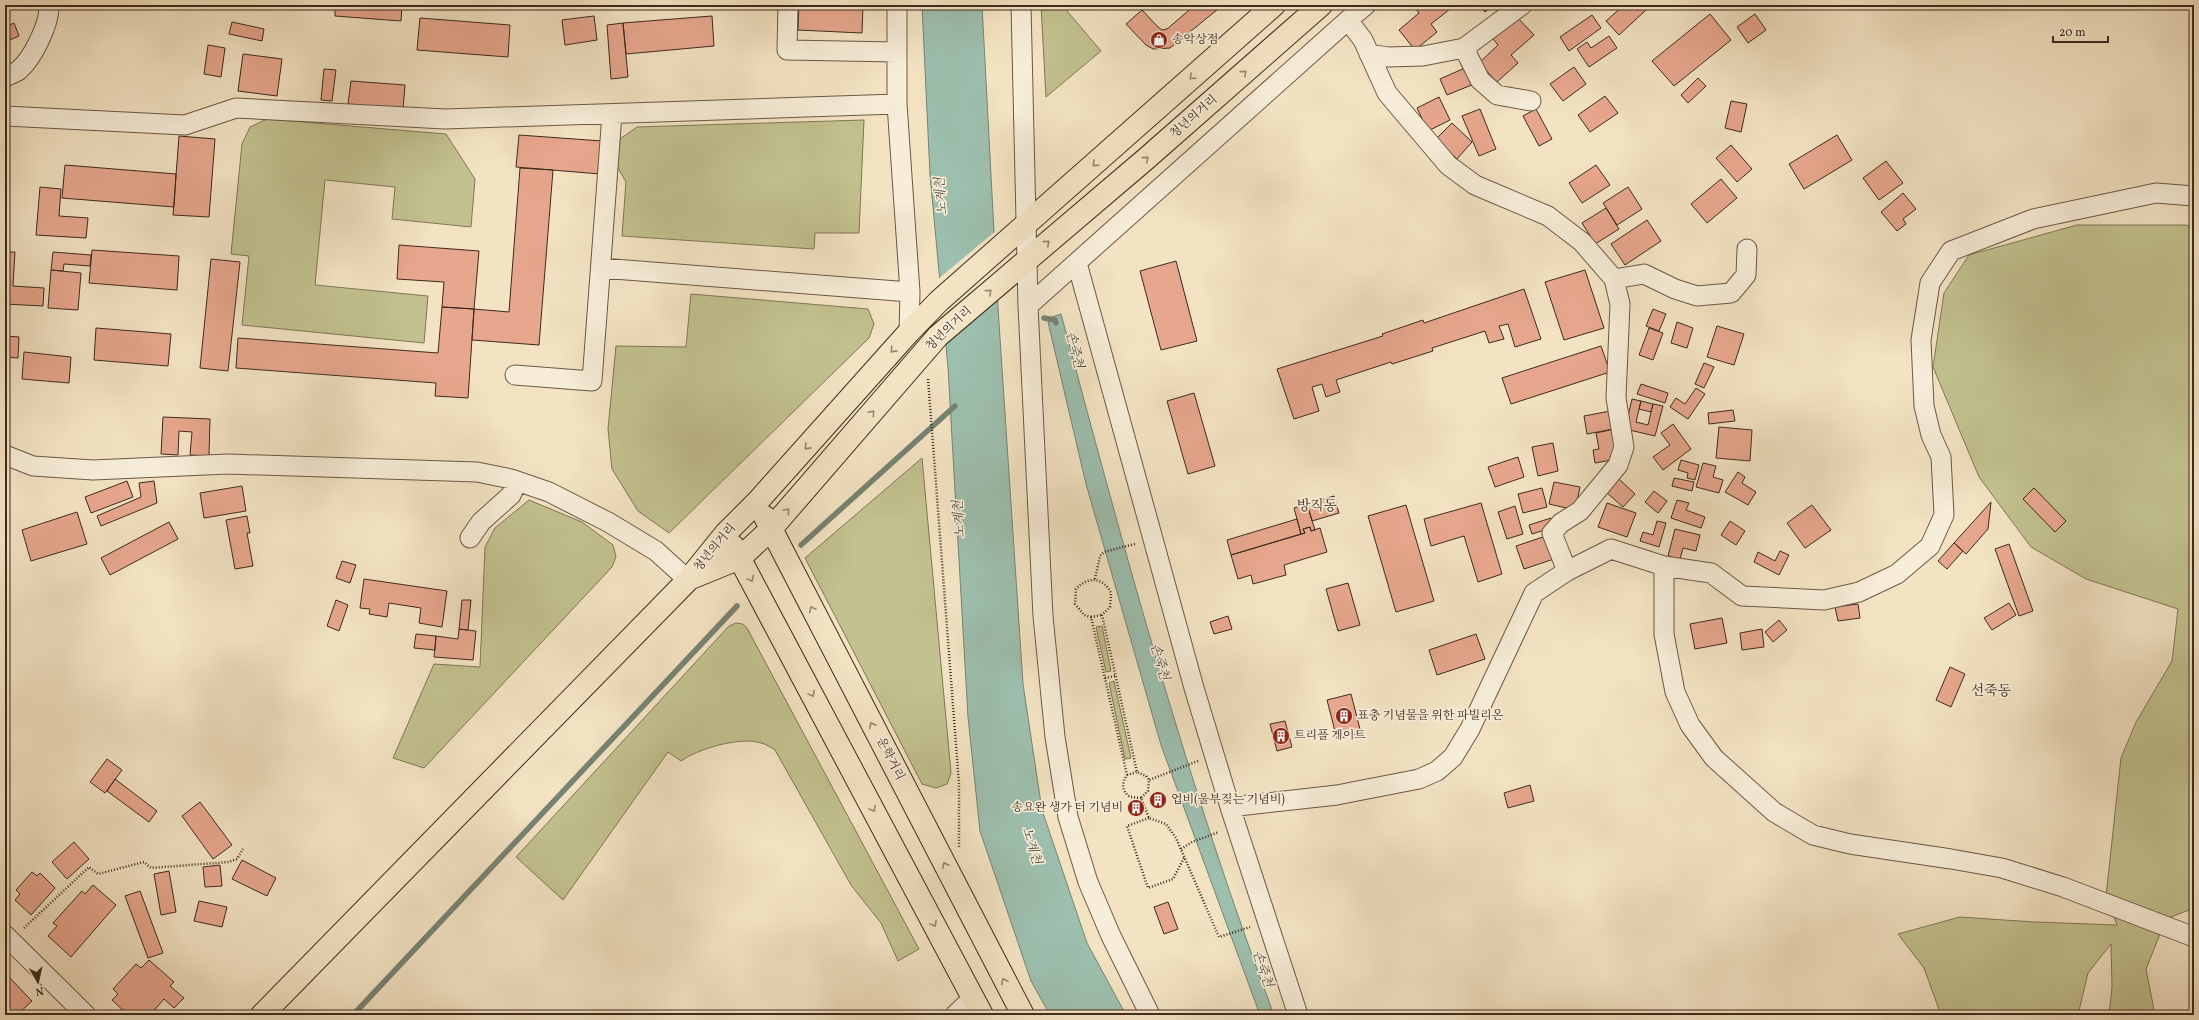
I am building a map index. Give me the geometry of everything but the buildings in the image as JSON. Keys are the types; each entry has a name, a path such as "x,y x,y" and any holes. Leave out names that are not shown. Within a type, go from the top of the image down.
{"main road":[{"name":"청년의거리","path":"688,580 726,532 758,501 909,332 939,301 1004,246 1274,5"},
{"name":"청년의거리","path":"688,580 740,558 771,529 932,344 1006,277 1147,158 1321,5"},
{"name":"운학거리","path":"758,501 771,529 1023,1015"},
{"path":"726,532 977,1006"},
{"path":"262,1015 688,580"}],"street":[{"path":"5,77 19,69 36,47 46,23 49,5"},
{"path":"788,5 787,50 897,52"},
{"path":"897,5 897,104 910,292 909,332"},
{"path":"1021,5 1024,227 1043,616 1055,737 1068,817 1091,888 1111,936 1150,1015"},
{"path":"1028,306 1366,5"},
{"path":"1369,54 1388,57 1423,56 1464,48 1522,5"},
{"path":"1348,20 1363,40 1386,93 1448,165 1475,185 1548,216 1582,242 1614,279 1620,304 1616,398 1624,447 1618,465 1580,511 1561,523 1552,533 1567,571"},
{"path":"1464,48 1480,80 1498,96 1531,101"},
{"path":"5,116 185,125 236,108 445,119 798,106 897,104"},
{"path":"516,375 592,381 612,114"},
{"path":"1230,807 1337,795 1419,779 1437,771 1453,757 1470,729 1534,593 1567,571 1610,549 1664,566 1711,573 1742,596 1798,600 1824,600 1859,592 1897,574 1930,546 1944,515 1941,457 1931,435 1924,406 1922,340 1930,283 1951,252 2033,219 2156,193 2194,196"},
{"path":"1614,279 1644,274 1674,289 1697,296 1731,294 1746,275 1747,249"},
{"path":"1077,262 1194,688 1230,807 1298,1015"},
{"path":"601,268 910,292"},
{"path":"5,455 33,466 93,470 228,464 477,472 517,481 549,492 608,522 656,551 688,580"},
{"path":"470,538 481,522 511,495 517,481"},
{"path":"1664,566 1664,634 1675,692 1690,725 1714,758 1774,812 1813,835 1850,844 2002,868 2063,887 2194,938"},
{"path":"8,938 86,1015"},
{"path":"955,1015 977,1006"}],"path":[{"path":"932,344 932,437 959,784 959,854"},
{"path":"1095,579 1100,556 1104,552 1130,545"},
{"path":"1095,579 1108,586 1112,593 1110,607 1102,615 1091,617 1079,610 1075,604 1074,596 1076,590 1081,584 1095,579"},
{"path":"1102,615 1137,772"},
{"path":"1091,617 1127,775 1122,785 1126,794 1130,798 1140,798 1148,791 1149,780 1146,776 1137,772 1127,775"},
{"path":"1105,678 1115,676"},
{"path":"1149,780 1192,763"},
{"path":"1140,798 1149,818"},
{"path":"1184,858 1174,879 1148,888 1127,826 1149,818 1166,824 1181,849 1219,938 1247,928"},
{"path":"1181,849 1192,842 1215,833"},
{"path":"8,938 89,867 98,874 144,862 151,868 228,862 237,859 243,849"},
{"path":"2190,1015 2194,1010"}],"shaded area":[{"path":"1041,5 1062,5 1101,51 1046,97"},
{"path":"267,119 446,134 475,179 471,227 392,219 395,187 325,180 315,285 428,296 424,343 242,325 249,256 231,254 242,144 250,127"},
{"path":"864,120 859,233 815,233 814,249 622,236 626,182 617,166 620,139 637,127"},
{"path":"2077,225 2185,225 2194,227 2194,908 2166,919 2146,969 2155,1015 2109,1015 2112,987 2111,944 2088,973 2078,1015 1941,1015 1924,968 1898,934 1960,917 2034,922 2117,925 2106,896 2121,758 2136,722 2172,661 2178,609 2086,579 2031,547 1979,477 1933,367 1944,293 1969,255"},
{"path":"691,294 868,309 874,324 869,338 669,533 638,511 612,469 608,429 616,346 686,347"},
{"path":"922,458 951,773 947,784 936,788 922,784 805,558"},
{"path":"529,500 582,522 613,545 616,557 612,567 424,768 393,758 434,664 480,667 485,547 495,528"},
{"path":"736,623 743,624 747,628 919,949 898,961 881,923 851,885 775,750 763,743 752,741 731,742 697,752 681,761 668,752 563,900 516,857 729,626"},
{"path":"1102,626 1111,671 1106,672 1096,627"},
{"path":"1114,681 1131,758 1125,759 1109,683"}],"water":[{"name":"노계천","path":"922,5 982,5 998,308 1023,684 1042,810 1087,943 1126,1015 1050,1015 1031,981 980,831 968,717 948,368 930,175"},
{"path":"1061,314 1133,579 1185,755 1213,842 1274,1015 1260,1015 1161,745 1086,484 1048,322 1052,317"}],"pier":[{"path":"997,230 1000,297 944,343 938,279"}],"waterway":[{"name":"손죽천","path":"1044,318 1055,320 1056,323"},
{"path":"801,545 955,406"},
{"path":"353,1015 737,606"}],"place":[{"name":"송악상점","path":"1159,40"},
{"name":"표충 기념물을 위한 파빌리온","path":"1344,716"},
{"name":"트리플 게이트","path":"1281,736"},
{"name":"업비(울부짖는 기념비)","path":"1158,800"},
{"name":"송요완 생가 터 기념비","path":"1136,808"}],"district":[{"name":"방직동","path":"1317,506"},
{"name":"선죽동","path":"1991,691"}]}
